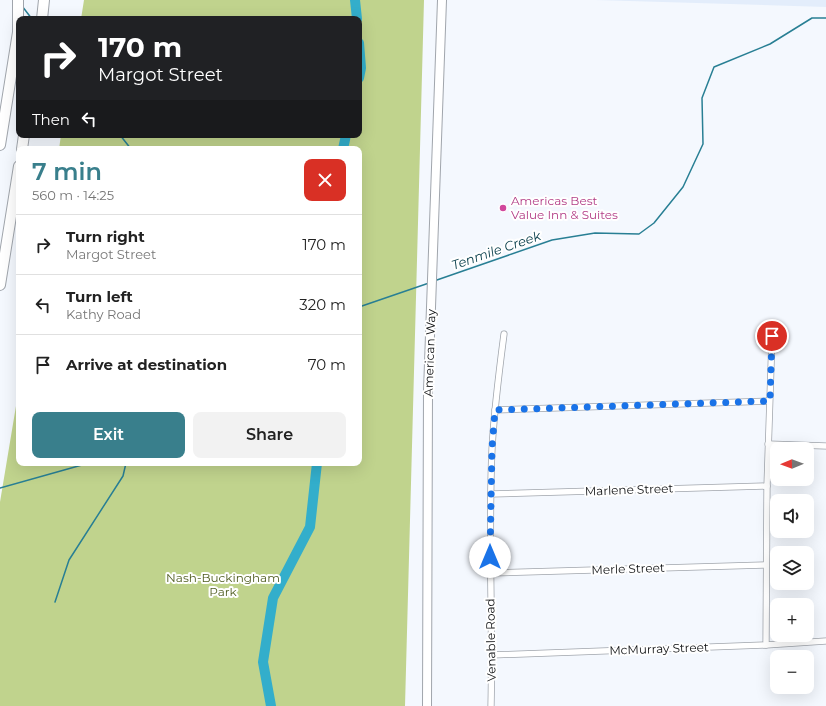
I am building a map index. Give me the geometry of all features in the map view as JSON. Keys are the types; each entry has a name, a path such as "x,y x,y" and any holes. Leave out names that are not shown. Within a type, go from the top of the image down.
{"highway":[{"path":"18,0 19,16"},
{"path":"21,16 24,0"},
{"path":"42,16 44,0"},
{"path":"0,145 16,46"},
{"path":"0,286 16,185"}],"main road":[{"name":"American Way","path":"427,706 428,391 442,0"}],"street":[{"name":"Venable Road","path":"491,706 492,655 490,573 492,448 504,334"},
{"path":"766,645 767,486 772,336"},
{"path":"495,410 770,401"},
{"path":"768,444 826,446"},
{"name":"Marlene Street","path":"491,494 767,486"},
{"name":"Merle Street","path":"490,573 766,565"},
{"name":"McMurray Street","path":"492,655 766,645 826,641"}],"shaded area":[{"path":"595,0 826,0 826,7"}],"green space":[{"name":"Nash-Buckingham Park","path":"84,0 424,0 405,706 0,706 0,502 16,406 16,466 362,466 362,146 59,146 61,138 362,138 362,16 81,16"}],"waterway":[{"path":"355,0 357,16"},
{"path":"22,6 30,16"},
{"name":"Tenmile Creek","path":"434,281 552,240 595,233 639,234 654,223 683,187 703,144 702,98 714,67 770,44 812,18 826,18"},
{"path":"122,138 129,146"},
{"path":"344,146 345,138"},
{"name":"Tenmile Creek","path":"362,306 429,283"},
{"path":"0,488 78,466"},
{"path":"55,602 69,560 123,476 125,466"},
{"path":"271,706 263,662 273,598 310,527 317,466"}],"place":[{"name":"Americas Best Value Inn & Suites","path":"503,208"}],"route":[{"path":"490,557 492,448 495,410 770,401 772,336"}]}
